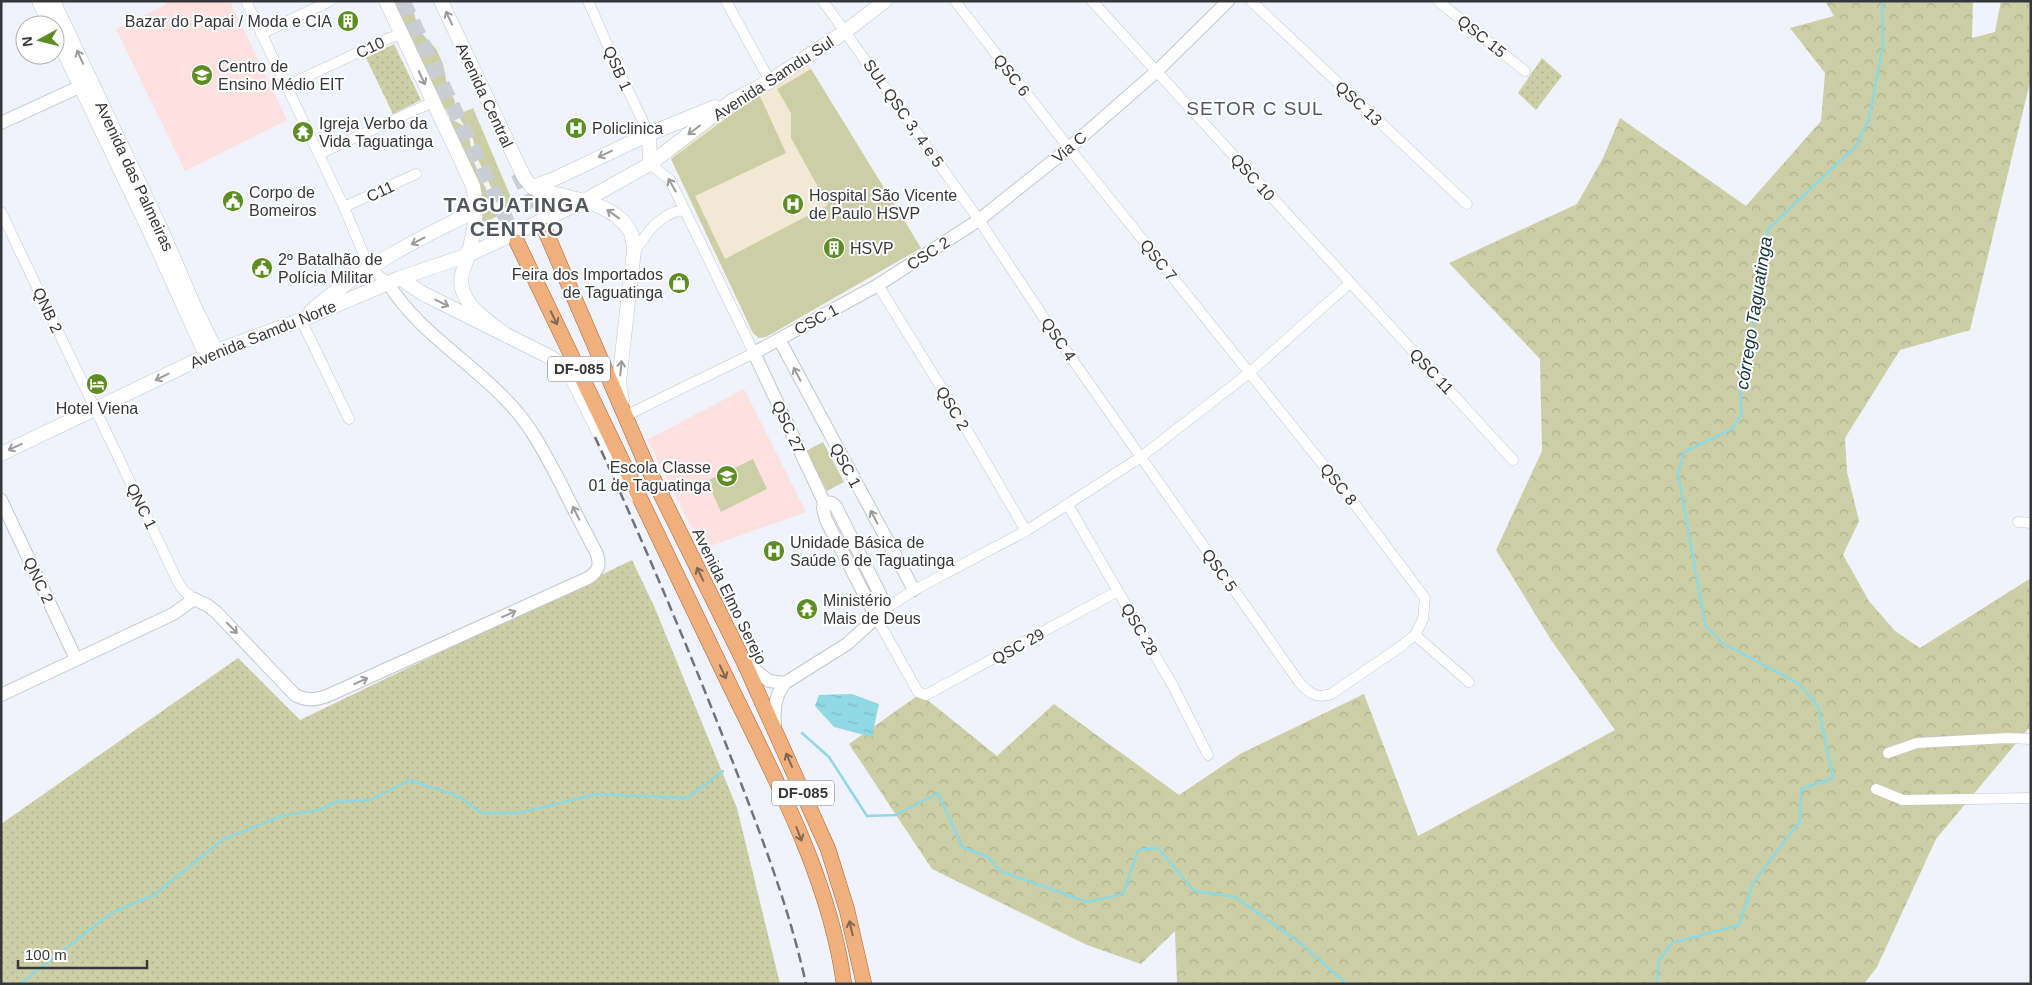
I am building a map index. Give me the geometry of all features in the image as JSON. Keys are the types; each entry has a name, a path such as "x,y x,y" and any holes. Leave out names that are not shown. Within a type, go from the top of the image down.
{"main road":[{"path":"39,1 46,15"},
{"name":"Avenida das Palmeiras","path":"53,1 86,84 211,353"},
{"path":"386,1 473,186 476,211 468,255 461,272 465,298 507,336"},
{"name":"Avenida Central","path":"441,1 519,169 532,187"},
{"name":"Avenida Samdu Sul","path":"529,227 582,202 650,164 732,100 770,81 846,31 885,1"},
{"name":"Avenida das Palmeiras","path":"65,50 86,84"},
{"path":"532,187 649,134 732,100"},
{"path":"649,134 650,164"},
{"path":"532,187 603,207 621,220 631,233 633,254 619,382 625,416"},
{"path":"301,320 334,291 370,267 476,211"},
{"name":"Avenida Samdu Norte","path":"1,454 211,353 301,320 394,281 468,255 529,227"},
{"name":"Avenida Elmo Serejo","path":"545,230 645,462 744,662 828,849 847,910 864,984"},
{"name":"DF-085","path":"517,242 586,384 638,498 765,757 796,827 821,892 844,984"},
{"path":"394,281 552,358 564,367 571,376 624,482 638,498"}],"street":[{"path":"1,695 173,614 194,599 216,612 295,695 302,698 317,699 596,573 599,566 596,552 541,447 525,421 506,399 426,327 396,296 394,281 370,267 344,207 246,1"},
{"path":"261,34 330,1"},
{"name":"QSB 1","path":"588,1 649,134"},
{"path":"726,1 770,81"},
{"name":"SUL QSC 3, 4 e 5","path":"823,1 979,220"},
{"name":"QSC 6","path":"955,1 1069,148"},
{"name":"QSC 10","path":"1092,1 1350,282"},
{"path":"1157,71 1228,1"},
{"name":"QSC 13","path":"1251,1 1467,204"},
{"name":"QSC 15","path":"1438,1 1525,71"},
{"name":"C10","path":"286,86 401,34"},
{"name":"Via C","path":"979,220 1069,148 1157,71"},
{"path":"1,123 86,84"},
{"path":"319,154 433,102"},
{"name":"QSC 7","path":"1069,148 1249,373"},
{"path":"625,416 754,353 670,180 650,164"},
{"name":"C11","path":"344,207 416,174"},
{"path":"633,254 652,226 677,211 682,210 686,213"},
{"name":"QNB 2","path":"1,212 95,409"},
{"name":"CSC 2","path":"878,285 979,220"},
{"name":"QSC 4","path":"979,220 1058,339 1141,457"},
{"path":"775,730 776,699 784,683 847,644 862,633 887,608 914,590 1026,532 1141,457 1249,373 1350,282"},
{"name":"QSC 11","path":"1350,282 1513,460"},
{"name":"CSC 1","path":"754,353 878,285"},
{"name":"QSC 2","path":"878,285 957,413 1026,532"},
{"path":"301,320 349,419"},
{"name":"QSC 1","path":"779,339 914,590"},
{"name":"QSC 27","path":"754,353 824,502 823,514 876,617"},
{"name":"QSC 8","path":"1249,373 1354,502 1425,598 1423,619 1415,635"},
{"name":"QNC 1","path":"95,409 178,582 184,591 194,599"},
{"name":"QSC 5","path":"1141,457 1305,690 1313,695 1322,697 1331,694 1415,635"},
{"name":"QNC 2","path":"1,500 76,659"},
{"name":"QSC 27","path":"824,502 832,503 836,508 887,608"},
{"name":"QSC 28","path":"1068,505 1173,686 1208,755"},
{"path":"2018,522 2031,523"},
{"name":"QSC 29","path":"876,617 918,692 926,695 1118,591"},
{"path":"1415,635 1468,682"},
{"path":"744,662 769,681 784,683"},
{"path":"1888,753 1917,743 2008,738 2031,739"},
{"path":"1876,790 1903,800 2031,798"}],"shaded area":[{"name":"Centro de Ensino Médio EIT","path":"166,1 230,1 287,120 185,171 116,29 167,4"},
{"name":"Hospital São Vicente de Paulo HSVP","path":"807,62 921,248 766,337 759,338 753,333 671,159 676,151 687,141"},
{"name":"Escola Classe 01 de Taguatinga","path":"744,389 806,512 702,549 647,440"}],"green space":[{"path":"394,1 408,1 414,12 418,29 436,49 443,64 447,85 455,101 454,105 443,110"},
{"path":"1825,1 1973,1 1972,38 1995,32 2001,1 2031,1 2031,78 1970,330 1900,350 1845,438 1847,472 1859,521 1843,555 1869,601 1895,631 1920,648 2031,578 2031,729 2028,729 1936,839 1877,967 1864,984 1177,984 1175,931 1141,964 1087,945 932,869 849,744 920,694 997,756 1054,704 1179,795 1240,754 1364,694 1418,836 1615,730 1551,640 1496,550 1542,451 1540,359 1449,263 1577,204 1603,158 1620,118 1746,206 1821,121 1825,73 1790,28 1834,16"},
{"path":"394,44 421,100 393,114 366,58"},
{"path":"1542,58 1562,76 1536,110 1518,93"},
{"name":"Hospital São Vicente de Paulo HSVP","path":"811,69 921,248 766,337 759,338 753,333 671,159 759,94 786,153 695,196 725,259 828,205 791,138 791,113 777,89"},
{"path":"473,108 515,207 503,213 477,157 473,139 460,119 462,113"},
{"path":"450,118 462,125 470,141 473,160 498,216 481,223 483,198 447,119"},
{"path":"823,442 844,482 827,491 806,451"},
{"path":"753,459 767,489 721,512 707,481"},
{"path":"632,560 654,606 737,808 780,984 1,984 1,824 238,658 300,720"}],"water":[{"path":"852,694 879,704 872,737 834,727 815,706 819,695"}],"waterway":[{"name":"córrego Taguatinga","path":"1657,984 1659,960 1672,943 1739,925 1753,883 1800,821 1801,789 1833,778 1818,706 1798,683 1722,643 1705,625 1678,473 1684,452 1732,429 1741,415 1740,385 1755,322 1752,307 1768,229 1856,146 1869,119 1883,46 1882,1"},
{"path":"802,733 829,757 867,816 896,815 938,793 962,847 988,857 1000,871 1087,902 1123,894 1138,850 1158,848 1194,891 1235,897 1299,942 1347,984"},
{"path":"20,984 111,913 154,895 222,840 281,816 319,810 336,802 370,800 410,780 460,797 481,813 519,813 596,794 687,798 723,771"}],"tunnel":[{"path":"403,1 517,242"},
{"path":"518,173 545,230"}],"railway":[{"path":"595,437 696,669 738,776 781,894 799,953 806,984"}],"place":[{"name":"Bazar do Papai / Moda e CIA","path":"348,21"},
{"name":"Centro de Ensino Médio EIT","path":"202,75"},
{"name":"Policlinica","path":"576,128"},
{"name":"Igreja Verbo da Vida Taguatinga","path":"303,132"},
{"name":"Corpo de Bomeiros","path":"233,201"},
{"name":"Hospital São Vicente de Paulo HSVP","path":"793,204"},
{"name":"HSVP","path":"834,248"},
{"name":"2º Batalhão de Polícia Militar","path":"262,268"},
{"name":"Feira dos Importados de Taguatinga","path":"679,283"},
{"name":"Hotel Viena","path":"97,384"},
{"name":"Escola Classe 01 de Taguatinga","path":"727,476"},
{"name":"Unidade Básica de Saúde 6 de Taguatinga","path":"774,551"},
{"name":"Ministério Mais de Deus","path":"807,609"}],"district":[{"name":"SETOR C SUL","path":"1255,108"},
{"name":"TAGUATINGA CENTRO","path":"517,217"}]}
